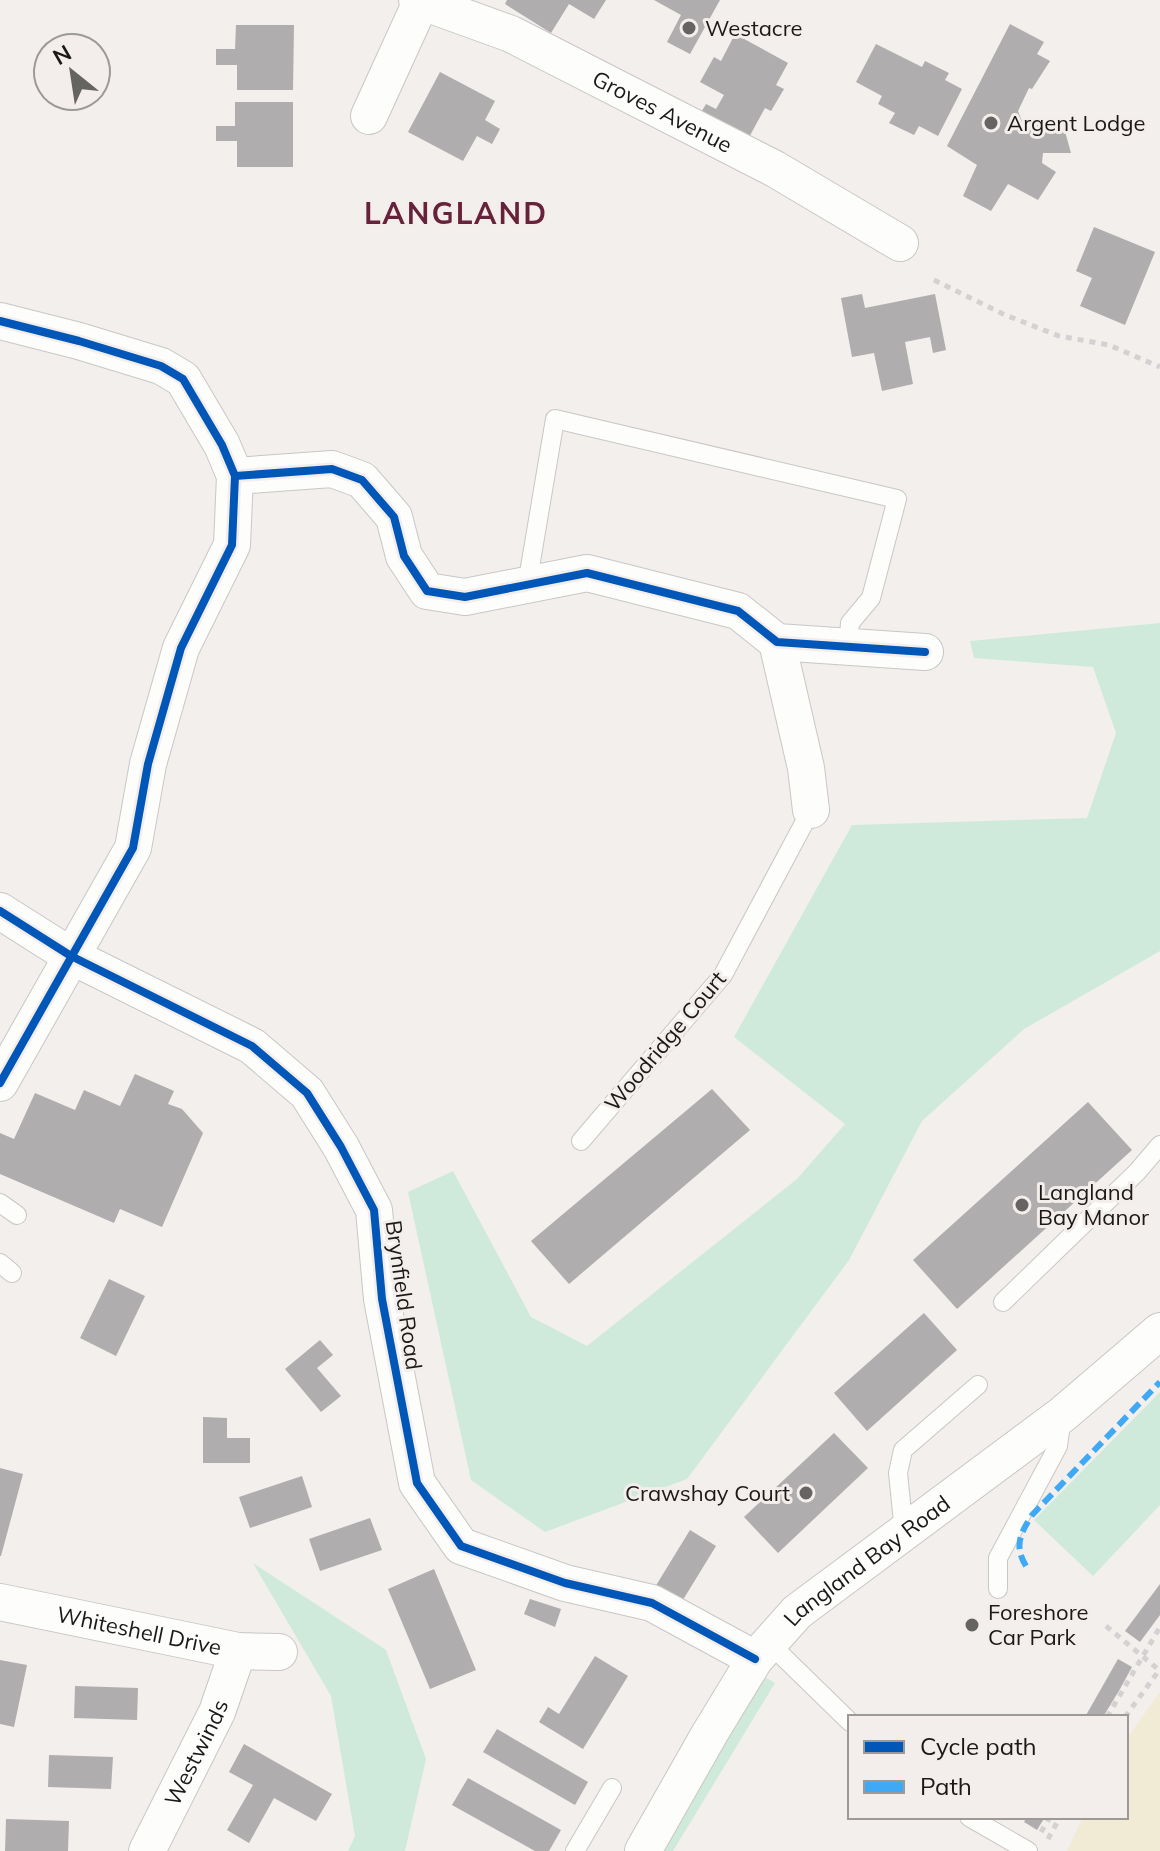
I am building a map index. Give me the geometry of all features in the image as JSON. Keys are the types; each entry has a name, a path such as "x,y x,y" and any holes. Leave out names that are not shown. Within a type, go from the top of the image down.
{"street":[{"path":"369,116 419,1"},
{"name":"Groves Avenue","path":"419,1 525,41 775,169 900,243"},
{"path":"0,321 161,366 183,379 204,412 235,476 232,545 181,648 148,764 133,848 0,1083"},
{"path":"235,476 332,469 362,480 394,517 404,556 427,591 465,597 587,573 738,611 777,642 925,652"},
{"path":"777,642 806,768 811,810"},
{"name":"Brynfield Road","path":"0,911 71,956 252,1046 307,1093 341,1147 374,1210 382,1299 417,1483 461,1546 565,1583 652,1603 762,1651"},
{"name":"Langland Bay Road","path":"643,1851 710,1733 762,1651 797,1612 1063,1414 1160,1331"},
{"name":"Whiteshell Drive","path":"0,1602 238,1651 279,1652"},
{"name":"Westwinds","path":"147,1851 217,1712 238,1651"}],"lane":[{"path":"527,585 555,419 897,499 871,598 850,623 848,646"},
{"name":"Woodridge Court","path":"581,1141 723,975 811,810"},
{"path":"1003,1302 1137,1172 1160,1145"},
{"path":"0,1203 17,1215"},
{"path":"904,1532 898,1473 903,1450 978,1385"},
{"path":"998,1589 998,1558 1058,1446 1063,1414"},
{"path":"762,1651 848,1720"},
{"path":"575,1851 612,1788"},
{"path":"972,1819 1028,1851"}],"path":[{"path":"934,280 1003,314 1059,336 1109,345 1160,367"},
{"path":"1106,1626 1159,1669 1126,1715"},
{"path":"1108,1715 1160,1627"},
{"path":"1041,1832 1049,1819"},
{"path":"1042,1851 1059,1819"}],"green space":[{"path":"1160,623 1160,951 1024,1029 922,1121 849,1260 687,1479 545,1532 471,1480 408,1192 453,1171 531,1317 587,1346 797,1179 845,1124 734,1037 852,825 1087,818 1116,733 1093,667 974,658 970,641"},
{"path":"1160,1392 1160,1505 1093,1576 1034,1520"},
{"path":"253,1563 386,1650 426,1759 405,1851 348,1851 355,1836 331,1696"},
{"path":"763,1676 775,1683 673,1851 659,1851"}],"sand":[{"path":"1160,1692 1160,1851 1067,1851 1082,1819 1128,1819 1128,1737"}],"building":[{"path":"507,0 606,0 594,19 569,4 551,33 505,4"},
{"name":"Westacre","path":"654,0 720,0 690,54 667,42 681,15"},
{"name":"Argent Lodge","path":"1010,24 1044,42 1037,54 1050,61 1032,89 1029,88 1018,111 1025,129 1061,117 1071,153 1043,153 1042,163 1056,172 1038,200 1008,184 991,211 963,196 977,165 947,146"},
{"path":"236,25 294,25 293,90 237,90 237,65 216,65 216,49 235,49"},
{"path":"735,34 788,63 776,85 784,89 771,111 765,108 747,141 699,116 706,104 716,109 724,95 700,82 714,57 721,61"},
{"path":"876,44 922,67 925,61 949,73 945,80 962,89 938,136 919,126 914,135 889,123 895,113 878,104 882,96 856,82"},
{"path":"440,72 495,101 485,120 500,129 492,144 477,136 463,161 408,132"},
{"path":"235,102 293,102 293,167 237,167 237,141 216,141 216,126 235,126"},
{"path":"1094,227 1155,252 1125,325 1080,306 1092,278 1076,271"},
{"path":"862,294 865,308 935,294 946,350 933,353 930,337 905,342 913,384 882,391 874,353 852,357 841,298"},
{"path":"135,1074 174,1091 168,1104 182,1109 203,1133 162,1227 120,1209 114,1223 0,1174 0,1133 14,1139 35,1093 75,1110 84,1090 120,1106"},
{"path":"712,1089 750,1130 569,1284 531,1241"},
{"name":"Langland Bay Manor","path":"1088,1102 1132,1150 957,1309 913,1260"},
{"path":"109,1279 145,1296 116,1356 80,1338"},
{"path":"924,1313 957,1350 867,1431 834,1393"},
{"path":"320,1340 333,1355 317,1368 341,1396 321,1412 285,1369"},
{"path":"203,1417 227,1418 227,1438 250,1438 250,1463 203,1463"},
{"name":"Crawshay Court","path":"834,1433 868,1468 778,1553 744,1517"},
{"path":"0,1468 23,1474 1,1556 0,1556"},
{"path":"302,1476 312,1507 250,1528 239,1497"},
{"path":"370,1518 382,1550 320,1571 309,1539"},
{"path":"690,1530 716,1546 678,1608 652,1592"},
{"path":"434,1569 476,1670 430,1689 388,1589"},
{"path":"1160,1584 1160,1615 1140,1642 1125,1631"},
{"path":"530,1599 561,1609 555,1627 524,1614"},
{"path":"595,1656 628,1676 583,1749 539,1722 548,1707 559,1714"},
{"path":"1118,1659 1132,1667 1104,1715 1086,1715"},
{"path":"0,1660 27,1665 14,1727 0,1724"},
{"path":"75,1686 138,1688 137,1720 74,1718"},
{"path":"497,1729 588,1782 575,1805 483,1752"},
{"path":"244,1744 332,1794 316,1821 274,1798 249,1843 227,1830 253,1785 229,1772"},
{"path":"49,1755 113,1757 111,1789 48,1787"},
{"path":"468,1778 561,1830 549,1851 535,1851 452,1805"},
{"path":"6,1819 69,1821 68,1851 5,1851"},
{"path":"1026,1819 1044,1819 1037,1830 1024,1822"}],"marked path":[{"path":"1026,1566 1019,1546 1032,1515 1160,1382"}],"cycle path":[{"path":"0,321 161,366 183,379 222,445 235,476 232,545 181,648 148,764 133,848 0,1083"},
{"path":"235,476 332,469 362,480 394,517 404,556 427,591 465,597 587,573 738,611 777,642 925,652"},
{"path":"0,911 71,956 252,1046 307,1093 341,1147 374,1210 382,1299 417,1483 461,1546 565,1583 652,1603 755,1659"}],"place":[{"name":"Westacre","path":"689,28"},
{"name":"Argent Lodge","path":"991,123"},
{"name":"Langland Bay Manor","path":"1022,1205"},
{"name":"Crawshay Court","path":"806,1493"},
{"name":"Foreshore Car Park","path":"972,1625"}],"district":[{"name":"LANGLAND","path":"456,214"}]}
